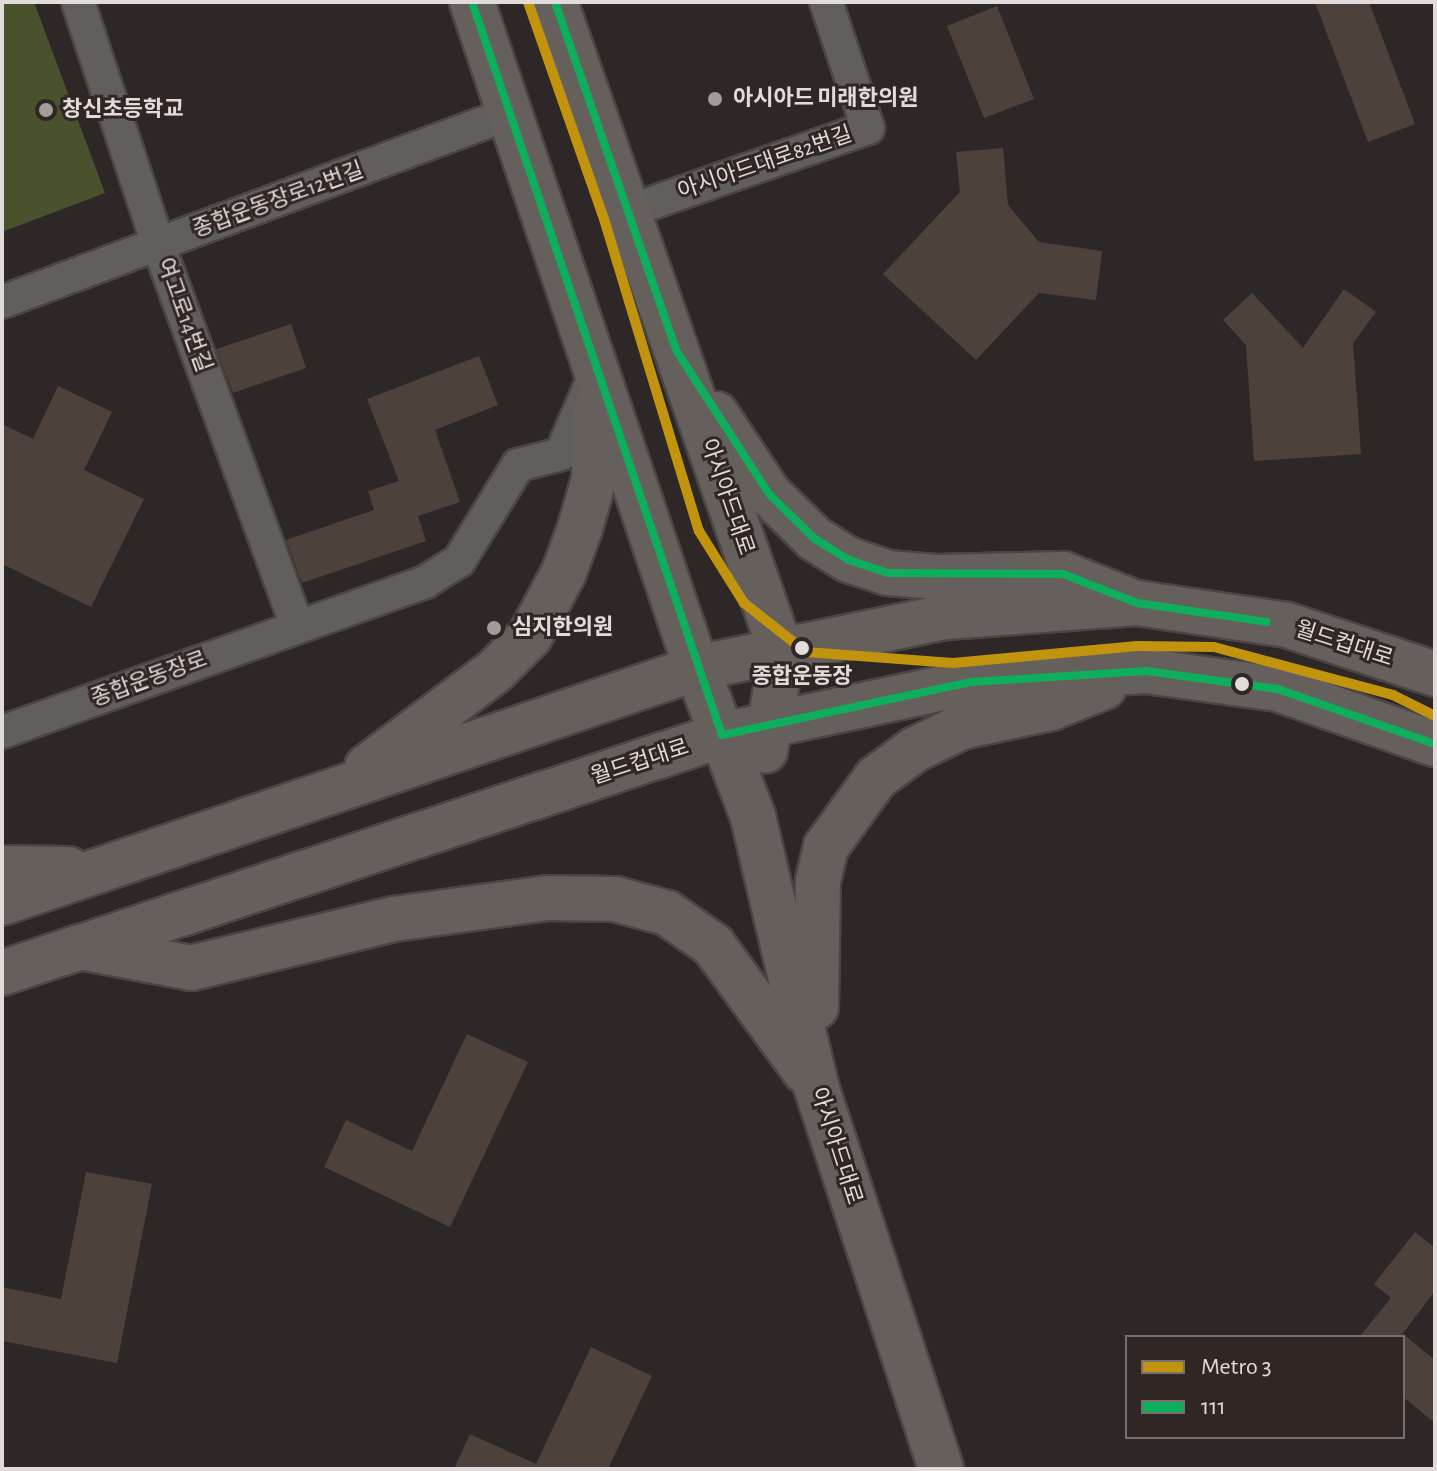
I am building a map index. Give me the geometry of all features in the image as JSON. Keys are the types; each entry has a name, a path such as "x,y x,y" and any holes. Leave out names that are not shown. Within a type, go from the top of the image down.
{"main road":[{"name":"아시아드대로","path":"472,2 697,668 753,817 816,1086 941,1469"},
{"name":"아시아드대로","path":"555,2 782,654 753,817"},
{"path":"676,350 769,494 815,539 849,560 888,573 936,577 1063,574 1137,603"},
{"path":"333,792 496,670 530,636 564,572 594,479 596,373"},
{"name":"월드컵대로","path":"2,903 91,870 333,792 697,668 782,654 946,617 1137,603 1287,625 1435,674"},
{"path":"816,1086 818,881 826,847 846,813 876,778 914,750 961,727 1051,708 1146,671"},
{"name":"월드컵대로","path":"2,973 722,735 972,682 1146,671 1278,689 1435,744"},
{"path":"2,868 91,870"},
{"path":"75,947 191,968 394,919 548,898 615,899 667,913 713,945 816,1086"}],"street":[{"name":"여고로14번길","path":"78,2 158,244 297,626"},
{"name":"아시아드대로82번길","path":"629,211 868,128 826,2"},
{"name":"종합운동장로12번길","path":"2,302 508,114"},
{"name":"종합운동장로","path":"2,732 425,582 459,561 518,465 561,454 596,373"}],"green space":[{"name":"창신초등학교","path":"2,2 34,2 105,193 2,232"}],"building":[{"path":"1315,2 1369,2 1415,124 1368,142"},
{"path":"997,6 1034,99 984,118 947,26"},
{"path":"1003,148 1008,205 1039,242 1102,251 1096,300 1039,293 976,360 883,274 960,192 956,152"},
{"path":"1344,289 1376,312 1353,343 1361,454 1254,461 1246,345 1223,320 1252,293 1303,348"},
{"path":"291,324 306,368 233,393 216,349"},
{"path":"479,356 498,405 435,430 460,502 418,516 426,541 302,583 286,540 374,510 368,491 399,481 367,399"},
{"path":"58,386 112,412 84,470 144,499 91,607 2,564 2,424 33,439"},
{"path":"467,1034 528,1062 450,1227 324,1167 346,1120 412,1151"},
{"path":"86,1172 152,1184 117,1363 2,1341 2,1287 61,1299"},
{"path":"1415,1232 1435,1248 1435,1291 1402,1335 1361,1335 1391,1298 1374,1284"},
{"path":"1405,1336 1435,1360 1435,1423 1405,1399"},
{"path":"591,1347 652,1376 608,1469 454,1469 470,1434 536,1464"}],"metro line":[{"name":"3","path":"528,2 604,219 699,531 744,603 806,652 953,663 1137,646 1214,647 1393,695 1435,716"}],"transit line":[{"name":"111","path":"472,2 722,735 972,682 1146,671 1278,689 1435,744"},
{"name":"111","path":"555,2 676,350 769,494 815,539 849,560 888,573 1063,574 1137,603 1267,622"}],"place":[{"name":"아시아드 미래한의원","path":"715,99"},
{"name":"창신초등학교","path":"46,110"},
{"name":"심지한의원","path":"494,628"},
{"name":"종합운동장","path":"802,648"}]}
